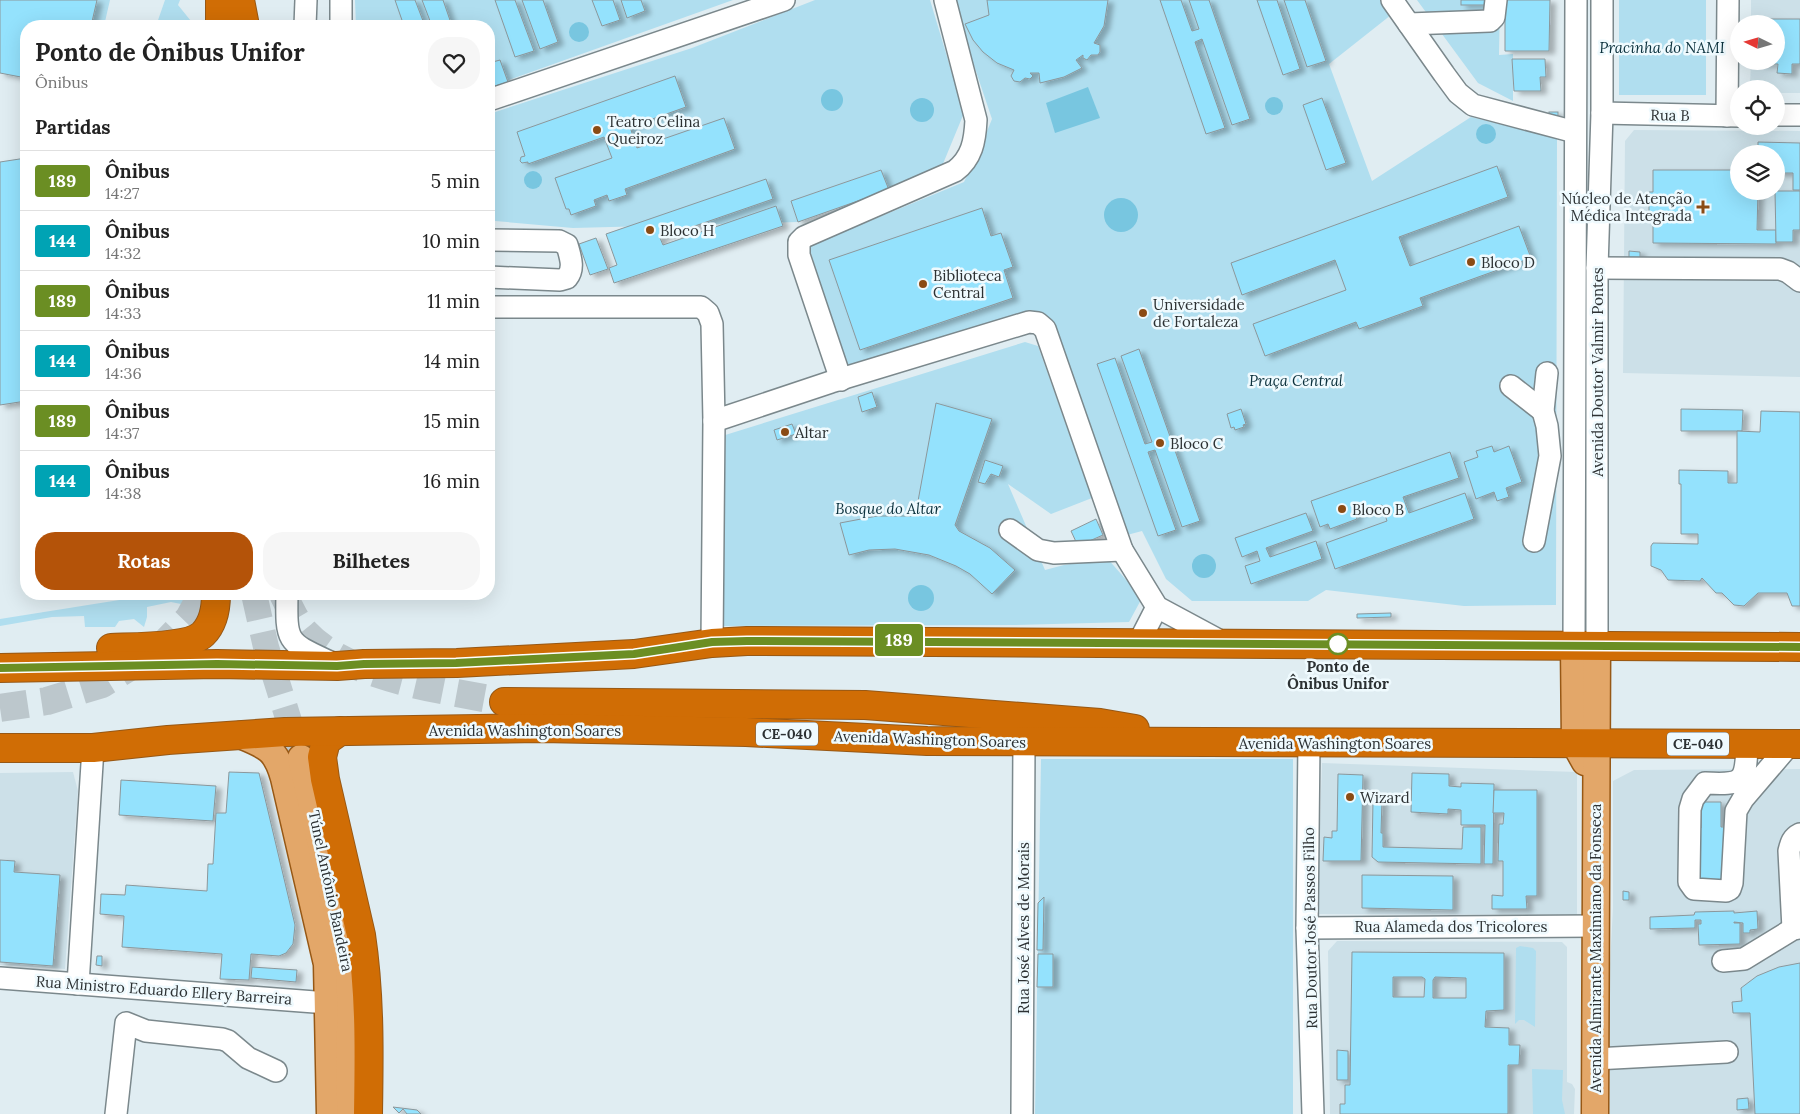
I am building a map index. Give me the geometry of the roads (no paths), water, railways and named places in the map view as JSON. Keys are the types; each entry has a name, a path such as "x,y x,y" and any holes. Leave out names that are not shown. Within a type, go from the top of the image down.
{"highway":[{"path":"220,0 220,20"},
{"path":"240,0 244,20"},
{"path":"0,651 180,644 194,640 203,634 211,624 215,613 216,600"},
{"path":"0,668 217,664 337,666 456,663 634,654 712,642 747,641 928,640 1138,644 1800,647"},
{"path":"504,702 865,705 1100,723 1226,742"},
{"name":"Avenida Washington Soares","path":"0,748 93,748 168,740 285,732 551,728 746,732 927,742 1795,744"},
{"path":"340,731 326,741 322,757 325,779 361,935 365,961 368,999 368,1114"}],"main road":[{"name":"Avenida Doutor Valmir Pontes","path":"1585,645 1586,744"},
{"path":"240,736 258,743 272,752 280,762 327,964 330,1114"},
{"name":"Avenida Almirante Maximiano da Fonseca","path":"1586,744 1596,782 1595,1114"},
{"name":"Túnel Antônio Bandeira","path":"301,758 348,961 351,985 348,1086 351,1114"}],"street":[{"path":"306,0 306,20"},
{"path":"341,0 341,20"},
{"path":"495,98 784,0"},
{"path":"841,380 799,256 799,242 804,237 955,172 964,164 976,140 976,120 945,0"},
{"path":"1392,0 1458,93 1473,105 1575,132"},
{"path":"1409,24 1490,21 1494,17 1496,0"},
{"name":"Avenida Doutor Valmir Pontes","path":"1576,0 1574,394 1585,645"},
{"name":"Avenida Doutor Valmir Pontes","path":"1585,645 1602,113 1602,0"},
{"path":"1728,0 1731,80"},
{"name":"Rua B","path":"1602,113 1730,116"},
{"path":"1785,115 1800,115"},
{"path":"495,240 559,241 567,245 572,266 571,273 567,278 560,280 495,278"},
{"path":"1597,268 1780,269 1791,274 1800,282"},
{"path":"495,307 700,307 708,313 712,324 714,421 712,642"},
{"path":"714,421 1029,322 1038,323 1044,329 1122,550 1157,607 1226,644"},
{"path":"1534,541 1550,456 1549,439 1542,411 1546,380 1574,394"},
{"path":"1511,386 1542,411"},
{"path":"1010,530 1038,550 1054,553 1122,550"},
{"path":"287,600 286,628 292,641 302,649 337,666"},
{"path":"1138,644 1157,607"},
{"name":"Rua José Alves de Morais","path":"1022,1114 1024,742"},
{"name":"Rua Doutor José Passos Filho","path":"1309,742 1308,928 1313,1114"},
{"path":"1747,744 1747,767 1740,780 1726,784 1705,783 1695,794 1691,803 1689,878 1691,887 1694,889 1726,891 1730,889 1732,883 1736,812 1742,799 1795,744"},
{"path":"78,984 93,748"},
{"path":"1723,961 1744,959 1796,929 1790,851 1794,837 1800,834"},
{"name":"Rua Alameda dos Tricolores","path":"1308,928 1595,926"},
{"name":"Rua Ministro Eduardo Ellery Barreira","path":"0,978 328,1003"},
{"path":"116,1114 126,1023 146,1031 222,1039 228,1041 248,1058 276,1071"},
{"path":"1595,1059 1727,1052"}],"tunnel":[{"path":"0,708 47,701 102,684 159,649 189,618 199,600"},
{"path":"255,600 266,647 299,753"},
{"path":"286,600 304,631 323,648 346,661 371,672 398,680 504,702"}],"place":[{"name":"Teatro Celina Queiroz","path":"597,130"},
{"name":"Núcleo de Atenção Médica Integrada","path":"1703,207"},
{"name":"Bloco H","path":"650,230"},
{"name":"Bloco D","path":"1471,262"},
{"name":"Biblioteca Central","path":"923,284"},
{"name":"Universidade de Fortaleza","path":"1143,313"},
{"name":"Altar","path":"785,432"},
{"name":"Bloco C","path":"1160,443"},
{"name":"Bloco B","path":"1342,509"},
{"name":"Ponto de Ônibus Unifor","path":"1338,644"},
{"name":"Wizard","path":"1350,797"}],"park label":[{"name":"Pracinha do NAMI","path":"1662,47"},
{"name":"Praça Central","path":"1296,380"},
{"name":"Bosque do Altar","path":"888,508"}]}
